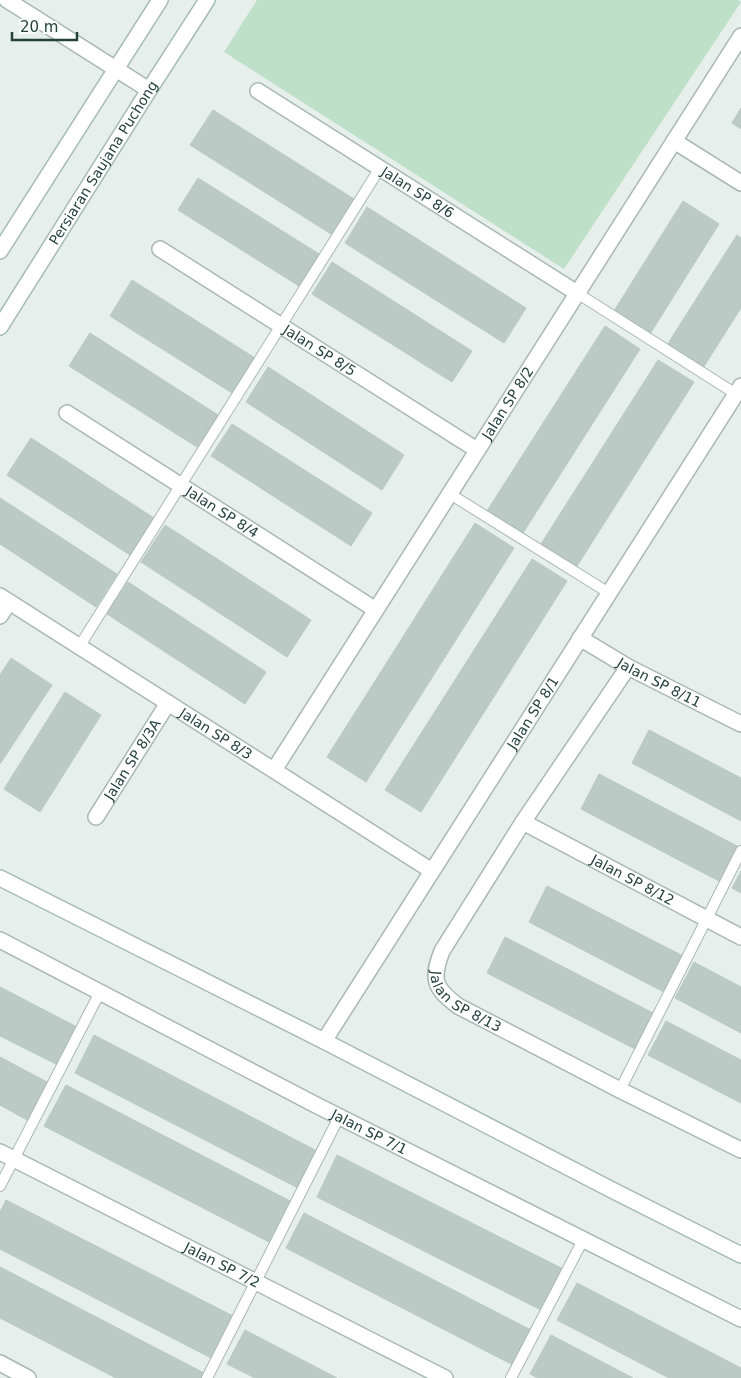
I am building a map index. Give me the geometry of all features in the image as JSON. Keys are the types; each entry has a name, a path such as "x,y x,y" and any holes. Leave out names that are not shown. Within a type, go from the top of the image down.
{"street":[{"path":"7,0 149,90"},
{"path":"0,251 160,0"},
{"name":"Persiaran Saujana Puchong","path":"0,327 207,0"},
{"name":"Jalan SP 8/2","path":"274,770 741,36"},
{"name":"Jalan SP 8/6","path":"258,91 577,293"},
{"path":"674,141 741,183"},
{"name":"Jalan SP 8/5","path":"160,249 478,450"},
{"name":"Jalan SP 8/1","path":"324,1041 738,390"},
{"name":"Jalan SP 8/4","path":"67,414 376,610"},
{"path":"0,616 5,599"},
{"name":"Jalan SP 8/3","path":"5,599 432,871"},
{"name":"Jalan SP 8/11","path":"580,638 628,667 741,724"},
{"name":"Jalan SP 8/13","path":"628,667 523,822 442,951 436,967 437,982 445,996 458,1006 741,1150"},
{"name":"Jalan SP 8/3A","path":"96,817 168,703"},
{"name":"Jalan SP 8/12","path":"523,822 741,937"},
{"path":"0,878 324,1041 741,1255"},
{"name":"Jalan SP 7/1","path":"0,940 339,1117 741,1319"},
{"name":"Jalan SP 7/2","path":"0,1152 445,1378"},
{"path":"7,1370 28,1378"}],"lane":[{"path":"79,646 380,168"},
{"path":"577,293 738,390"},
{"path":"450,494 609,593"},
{"path":"620,1090 741,850"},
{"path":"0,1186 100,992"},
{"path":"207,1378 339,1117"},
{"path":"511,1378 583,1240"}],"green space":[{"path":"257,0 738,0 741,2 564,269 224,52"}],"building":[{"path":"741,108 741,129 732,123"},
{"path":"213,110 354,199 331,234 190,145"},
{"path":"198,178 319,254 299,286 178,210"},
{"path":"683,201 719,224 650,334 614,311"},
{"path":"367,207 526,308 504,343 345,243"},
{"path":"737,235 741,238 741,308 703,368 667,345"},
{"path":"332,262 472,351 452,382 312,294"},
{"path":"132,280 255,358 232,393 110,316"},
{"path":"605,326 640,349 523,533 487,511"},
{"path":"90,333 218,415 197,447 69,366"},
{"path":"658,360 694,382 577,566 541,544"},
{"path":"268,367 404,455 382,490 246,402"},
{"path":"232,424 372,513 351,546 211,456"},
{"path":"31,438 154,518 130,555 7,475"},
{"path":"0,498 117,574 96,607 0,544"},
{"path":"475,523 514,548 366,782 327,757"},
{"path":"165,525 311,620 287,657 141,562"},
{"path":"532,559 567,581 421,812 385,790"},
{"path":"128,582 266,672 245,704 107,614"},
{"path":"11,658 52,685 0,764 0,675"},
{"path":"65,692 101,715 40,812 4,789"},
{"path":"649,730 741,778 741,821 632,763"},
{"path":"599,774 737,846 719,881 581,809"},
{"path":"741,871 741,893 732,888"},
{"path":"547,886 683,956 664,992 529,922"},
{"path":"505,937 653,1013 635,1049 487,973"},
{"path":"694,962 741,987 741,1033 675,998"},
{"path":"0,987 79,1028 60,1066 0,1036"},
{"path":"666,1021 741,1060 741,1103 648,1055"},
{"path":"94,1035 317,1151 298,1188 75,1073"},
{"path":"0,1057 47,1082 27,1120 0,1105"},
{"path":"66,1085 292,1202 271,1243 44,1126"},
{"path":"337,1155 565,1270 543,1311 317,1197"},
{"path":"6,1200 235,1317 213,1359 0,1249 0,1212"},
{"path":"304,1213 531,1330 513,1365 286,1248"},
{"path":"0,1267 206,1374 203,1378 116,1378 0,1318"},
{"path":"577,1283 741,1368 741,1378 669,1378 557,1320"},
{"path":"245,1330 337,1378 255,1378 227,1364"},
{"path":"551,1335 633,1378 538,1378 530,1374"}]}
